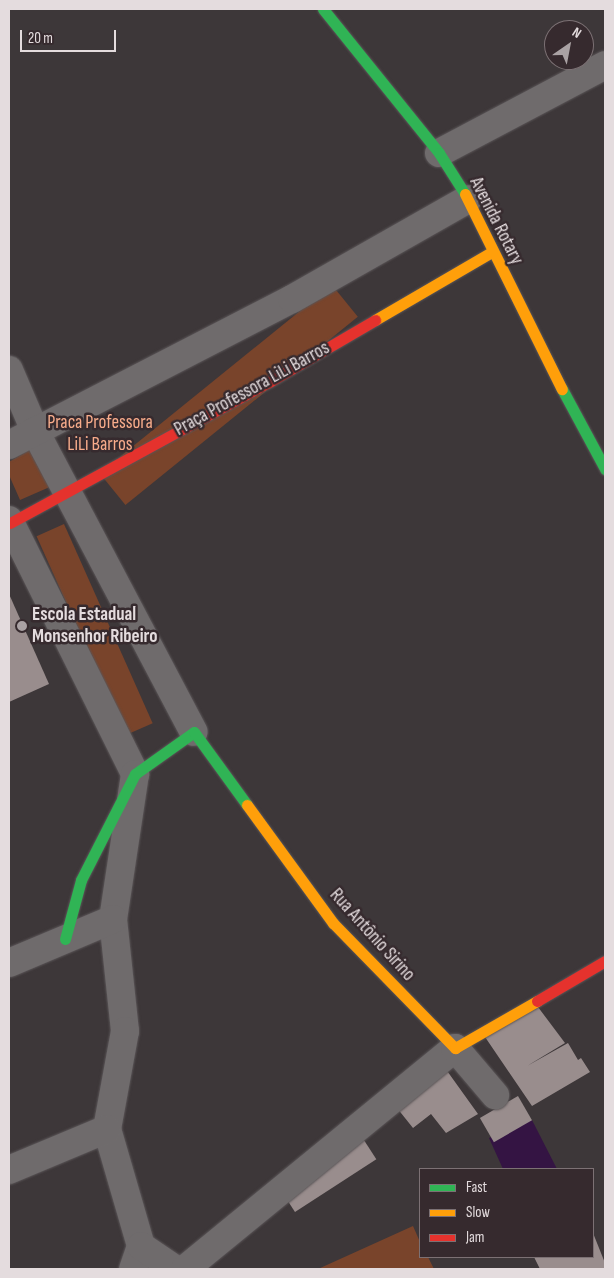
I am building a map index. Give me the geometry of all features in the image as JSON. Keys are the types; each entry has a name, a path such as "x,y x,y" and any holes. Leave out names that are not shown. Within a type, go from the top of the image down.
{"street":[{"name":"Avenida Rotary","path":"324,9 439,153 468,199 492,252 605,469"},
{"path":"439,153 605,65"},
{"path":"9,445 292,299 468,199"},
{"name":"Praça Professora LiLi Barros","path":"10,521 269,382 492,252"},
{"path":"9,370 35,431 194,732 135,774 81,880 65,940"},
{"path":"10,521 135,774 113,919 125,1031 107,1129 137,1258 175,1269"},
{"name":"Rua Antônio Sirino","path":"194,732 333,923 455,1048"},
{"path":"9,963 113,919"},
{"path":"185,1269 455,1048 605,961"},
{"path":"455,1048 495,1095"},
{"path":"9,1170 107,1129"}],"green space":[{"path":"332,285 358,317 125,505 100,473"},
{"path":"32,448 52,486 20,500 9,475 9,462"},
{"path":"64,524 153,723 125,735 37,536"},
{"path":"413,1226 419,1240 419,1258 428,1258 434,1269 318,1269"}],"shaded area":[{"path":"532,1120 556,1168 503,1168 489,1138"}],"building":[{"path":"9,594 49,684 9,702"},
{"path":"535,1003 565,1043 527,1066 568,1043 578,1060 581,1058 590,1072 532,1106 483,1034"},
{"path":"445,1068 478,1114 446,1133 431,1114 413,1128 397,1108"},
{"path":"518,1096 532,1120 494,1142 480,1118"},
{"path":"360,1134 376,1159 295,1212 279,1187"},
{"path":"594,1236 605,1263 605,1269 540,1269 534,1258 594,1258"}],"traffic: fast":[{"path":"323,9 439,153 465,194"},
{"path":"562,389 605,469"},
{"path":"65,939 81,880 135,774 194,732 247,805"}],"traffic: slow":[{"path":"465,194 562,389"},
{"path":"375,320 492,252"},
{"path":"247,805 333,923 455,1048 537,1001"}],"traffic: jam":[{"path":"10,523 269,382 375,320"},
{"path":"537,1001 605,961"}],"place":[{"name":"Escola Estadual Monsenhor Ribeiro","path":"22,626"}],"park label":[{"name":"Praca Professora LiLi Barros","path":"100,434"}]}
